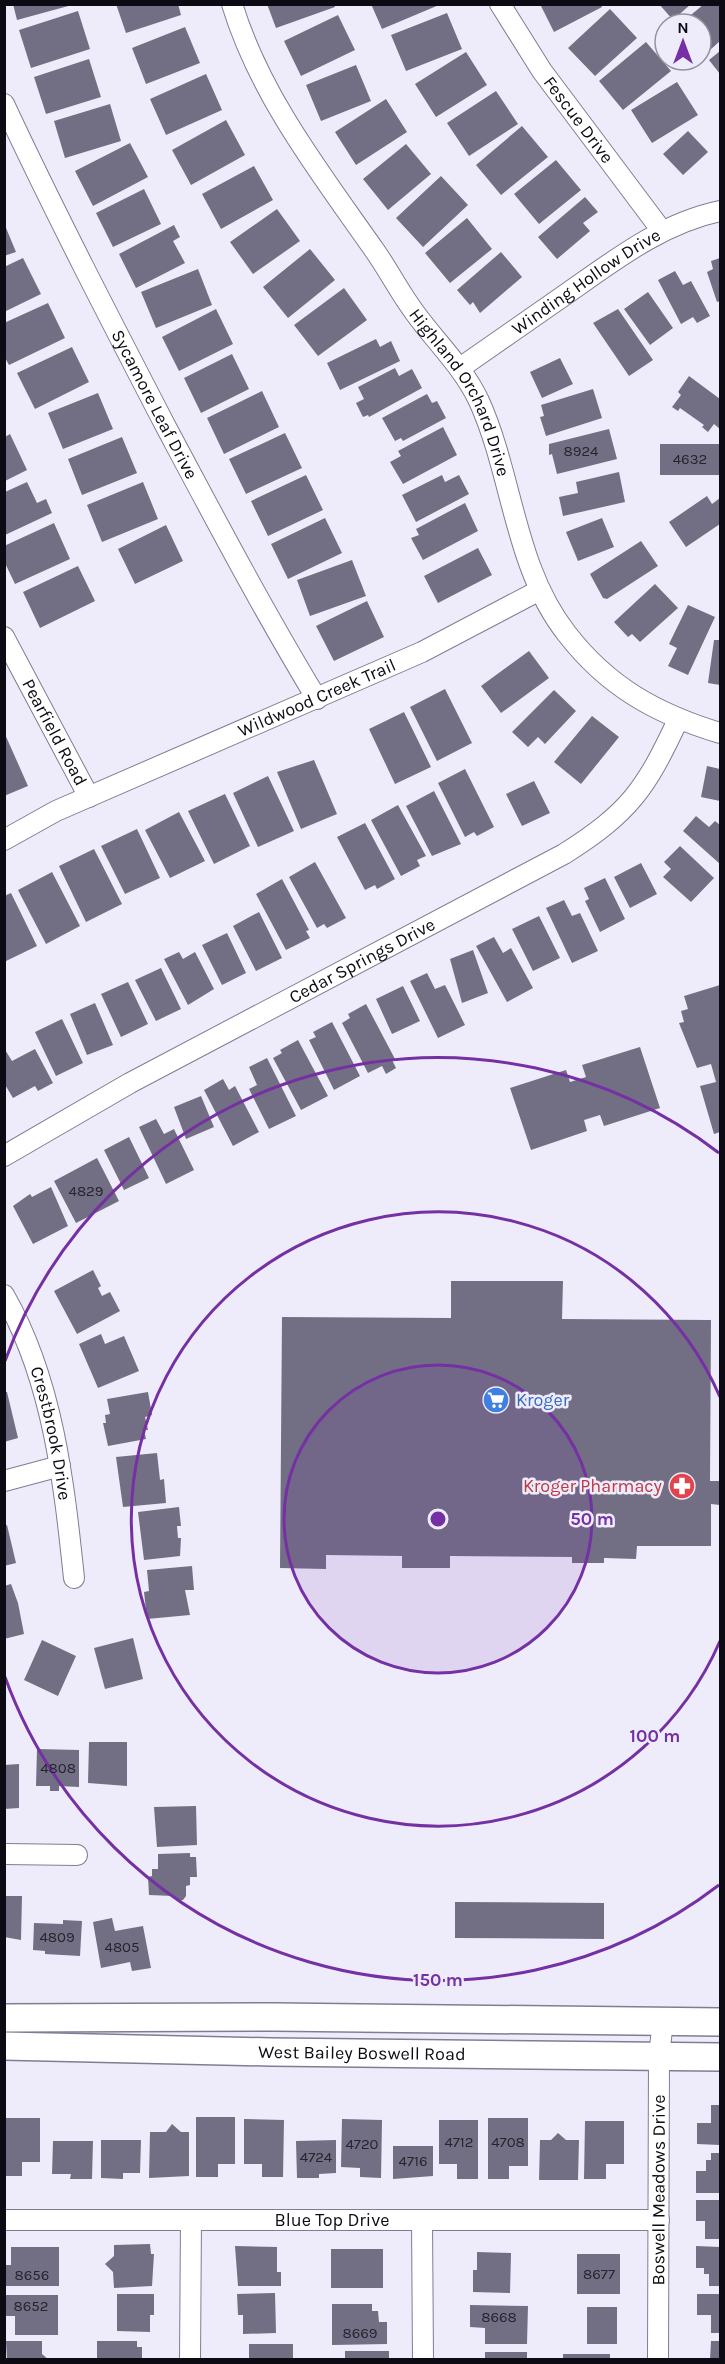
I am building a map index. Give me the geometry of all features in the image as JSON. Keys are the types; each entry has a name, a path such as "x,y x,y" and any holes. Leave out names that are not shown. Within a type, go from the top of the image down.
{"main road":[{"name":"West Bailey Boswell Road","path":"4,2018 275,2017 720,2022"},
{"name":"West Bailey Boswell Road","path":"4,2046 271,2052 720,2056"}],"street":[{"name":"Highland Orchard Drive","path":"232,4 239,29 297,142 377,254 414,312 460,368 489,425 522,543 540,590 566,633 596,667 629,693 678,720 720,733"},
{"name":"Fescue Drive","path":"500,4 542,71 662,231"},
{"name":"Sycamore Leaf Drive","path":"4,104 53,208 147,390 273,625 317,699"},
{"name":"Winding Hollow Drive","path":"460,368 616,259 662,231 700,215 720,211"},
{"name":"Wildwood Creek Trail","path":"4,840 88,797 422,652 540,590"},
{"name":"Pearfield Road","path":"4,637 88,797"},
{"name":"Cedar Springs Drive","path":"4,1156 130,1083 564,854 604,829 631,803 654,770 678,720"},
{"name":"Crestbrook Drive","path":"4,1295 30,1349 45,1397 60,1466 74,1578"},
{"path":"4,1481 60,1466"},
{"path":"4,1854 77,1855"},
{"name":"Boswell Meadows Drive","path":"658,2360 659,2056 663,2021"},
{"name":"Blue Top Drive","path":"4,2220 659,2220"},
{"path":"190,2360 191,2220"},
{"path":"422,2220 423,2360"}],"building":[{"path":"13,4 72,4 72,5 17,20"},
{"path":"116,4 178,4 181,15 126,33"},
{"path":"267,4 334,4 335,7 276,28"},
{"path":"371,4 439,4 439,5 382,29"},
{"path":"540,4 601,4 602,7 554,32"},
{"path":"659,4 691,4 682,12 666,12"},
{"path":"704,4 720,4 720,41 713,47 713,12 694,12"},
{"path":"610,9 637,38 595,76 568,48"},
{"path":"78,11 90,49 31,68 19,30"},
{"path":"447,13 462,49 406,71 391,35"},
{"path":"338,15 355,50 301,76 284,41"},
{"path":"185,27 200,63 146,84 132,48"},
{"path":"646,42 653,50 653,72 670,72 623,110 599,81"},
{"path":"720,51 720,74 713,65 713,57"},
{"path":"466,52 487,85 436,117 415,84"},
{"path":"89,59 101,97 46,114 34,77"},
{"path":"356,65 371,101 321,121 306,85"},
{"path":"206,74 222,110 166,135 150,99"},
{"path":"677,82 698,115 652,143 631,110"},
{"path":"496,91 518,124 469,156 447,123"},
{"path":"386,99 407,132 356,165 335,132"},
{"path":"110,104 121,141 65,158 54,121"},
{"path":"226,120 245,155 191,185 172,150"},
{"path":"522,126 548,157 501,195 476,165"},
{"path":"688,131 708,152 683,175 663,154"},
{"path":"130,143 148,177 93,206 75,171"},
{"path":"406,144 431,174 388,210 363,179"},
{"path":"556,160 581,190 539,224 514,194"},
{"path":"254,166 273,200 221,229 202,194"},
{"path":"441,176 468,205 423,247 396,218"},
{"path":"144,189 161,224 113,247 96,213"},
{"path":"585,197 598,212 583,223 590,231 557,259 538,237"},
{"path":"277,209 300,241 253,274 230,242"},
{"path":"467,218 492,249 450,283 425,253"},
{"path":"4,223 16,252 4,256"},
{"path":"174,225 180,237 173,241 185,263 136,288 119,254"},
{"path":"310,249 335,280 288,318 263,287"},
{"path":"501,252 522,277 480,313 473,302 470,305 457,290"},
{"path":"23,258 41,294 4,312 4,267"},
{"path":"720,258 720,301 717,302 707,272 713,269 711,261"},
{"path":"198,269 212,305 156,328 141,292"},
{"path":"675,271 683,285 691,281 710,316 697,323 693,317 681,324 658,280"},
{"path":"344,288 367,320 318,356 294,325"},
{"path":"648,292 673,328 650,345 624,309"},
{"path":"48,303 65,338 9,365 4,356 4,323"},
{"path":"216,309 233,344 179,371 162,337"},
{"path":"618,309 653,360 629,376 593,323"},
{"path":"376,339 380,347 391,341 400,361 340,390 327,363"},
{"path":"72,347 89,382 35,409 17,373"},
{"path":"232,354 249,389 201,413 184,378"},
{"path":"560,358 573,384 542,398 530,372"},
{"path":"395,368 399,376 412,369 422,388 369,417 368,415 363,417 356,403 364,399 358,387"},
{"path":"689,376 720,399 720,429 714,424 708,432 702,427 704,425 680,408 678,411 672,407 681,395 678,392"},
{"path":"593,389 602,418 546,436 540,417 544,416 541,405"},
{"path":"262,391 279,427 224,454 207,418"},
{"path":"98,393 113,429 63,449 48,413"},
{"path":"427,394 432,403 437,401 446,418 403,441 401,438 395,441 382,418"},
{"path":"443,427 457,455 403,484 390,462 401,456 398,451"},
{"path":"609,429 617,459 557,474 552,454 549,455 549,444"},
{"path":"285,433 302,468 246,494 229,459"},
{"path":"10,434 27,470 5,481 5,437"},
{"path":"122,437 137,473 82,495 68,459"},
{"path":"660,444 720,444 720,475 660,475"},
{"path":"619,472 625,502 563,516 559,497 578,493 576,482"},
{"path":"306,475 323,510 268,536 251,501"},
{"path":"442,475 445,482 459,475 469,494 416,522 402,495"},
{"path":"27,482 37,503 46,499 52,513 5,535 5,492"},
{"path":"143,482 158,519 102,542 87,505"},
{"path":"707,496 712,504 720,498 720,524 686,547 669,522"},
{"path":"465,503 478,531 423,560 411,538 419,535 416,529"},
{"path":"325,518 342,553 288,579 271,544"},
{"path":"602,518 614,547 578,561 566,532"},
{"path":"54,523 70,559 15,584 4,561 4,546"},
{"path":"166,525 183,561 135,584 118,549"},
{"path":"641,541 658,566 607,599 603,598 590,574"},
{"path":"478,548 492,575 438,603 424,576"},
{"path":"352,560 366,596 310,616 297,580"},
{"path":"78,566 95,601 40,628 23,592"},
{"path":"655,584 678,608 640,642 632,634 628,637 614,622"},
{"path":"367,601 384,637 334,661 316,626"},
{"path":"688,605 715,617 688,675 668,666 677,648 669,644"},
{"path":"714,640 720,640 720,685 708,683"},
{"path":"529,651 549,678 501,713 481,686"},
{"path":"445,689 472,743 437,761 410,707"},
{"path":"554,690 576,711 545,744 538,737 528,747 512,732"},
{"path":"404,712 431,767 395,784 369,729"},
{"path":"592,716 619,737 581,784 554,762"},
{"path":"4,732 28,786 4,796"},
{"path":"314,760 337,814 301,829 277,772"},
{"path":"707,766 720,769 720,801 701,797"},
{"path":"465,769 494,827 477,836 474,832 465,837 438,783"},
{"path":"268,776 294,831 258,847 233,793"},
{"path":"534,781 550,813 522,826 506,794"},
{"path":"434,791 461,844 432,856 406,806"},
{"path":"225,794 250,846 214,864 188,811"},
{"path":"398,805 426,856 417,860 420,866 401,876 371,820"},
{"path":"179,812 205,861 170,878 145,830"},
{"path":"696,816 709,827 715,821 720,825 720,864 683,831"},
{"path":"365,823 395,879 377,889 375,885 365,890 337,837"},
{"path":"137,829 160,878 125,894 101,846"},
{"path":"680,846 714,878 691,902 663,877 671,869 664,862"},
{"path":"94,849 122,904 86,922 59,866"},
{"path":"315,862 346,918 327,928 324,924 317,928 289,877"},
{"path":"641,863 657,894 630,908 614,877"},
{"path":"52,872 80,926 46,944 18,890"},
{"path":"605,878 625,919 600,932 585,901 589,899 584,888"},
{"path":"282,879 309,930 306,931 310,938 286,950 256,894"},
{"path":"11,893 37,946 4,962 4,896"},
{"path":"564,900 572,916 580,913 598,951 572,963 546,908"},
{"path":"259,912 282,958 256,971 233,926"},
{"path":"539,916 560,958 533,971 512,929"},
{"path":"227,933 246,973 222,985 202,945"},
{"path":"494,937 503,953 511,948 533,988 507,1002 476,946"},
{"path":"473,950 488,993 462,1003 450,959"},
{"path":"179,952 183,959 195,952 214,989 188,1005 164,959"},
{"path":"161,968 181,1009 156,1021 135,980"},
{"path":"427,973 435,989 445,985 465,1025 438,1038 410,981"},
{"path":"128,982 148,1024 121,1037 101,994"},
{"path":"720,985 720,1132 714,1134 700,1086 716,1082 711,1064 697,1068 679,1023 684,1022 681,1011 688,1009 684,996"},
{"path":"403,986 420,1021 392,1034 376,999"},
{"path":"95,1003 113,1045 87,1055 70,1014"},
{"path":"366,1004 395,1059 392,1060 396,1068 386,1074 382,1066 368,1073 342,1023 350,1018 348,1014"},
{"path":"62,1019 83,1063 56,1076 35,1032"},
{"path":"332,1022 360,1076 334,1090 309,1040 316,1037 313,1032"},
{"path":"298,1040 328,1096 301,1110 273,1058 282,1053 280,1050"},
{"path":"640,1047 660,1108 604,1126 600,1115 584,1120 587,1131 531,1150 510,1088 566,1070 570,1082 586,1077 582,1065"},
{"path":"4,1048 12,1061 35,1049 53,1083 38,1091 35,1086 13,1098 4,1083"},
{"path":"267,1058 296,1116 269,1129 249,1089 257,1085 249,1067"},
{"path":"223,1079 229,1090 235,1086 259,1132 233,1146 204,1090"},
{"path":"201,1096 214,1127 186,1139 174,1107"},
{"path":"156,1119 164,1134 174,1129 194,1170 166,1184 139,1127"},
{"path":"129,1137 149,1178 124,1190 104,1150"},
{"path":"97,1158 119,1201 76,1223 54,1181"},
{"path":"51,1187 68,1226 33,1244 13,1206 30,1194 32,1197"},
{"path":"93,1270 101,1286 98,1288 102,1296 110,1292 120,1311 77,1334 54,1291"},
{"name":"Kroger","path":"451,1281 563,1281 562,1319 711,1320 710,1481 720,1481 720,1505 711,1504 711,1546 637,1546 636,1559 604,1558 604,1563 572,1563 572,1557 450,1556 450,1568 402,1568 402,1556 326,1555 326,1569 280,1568 282,1317 451,1318"},
{"path":"101,1334 105,1344 124,1336 139,1371 98,1388 79,1344"},
{"path":"4,1392 7,1392 18,1438 4,1442"},
{"path":"148,1392 152,1415 145,1417 148,1430 144,1430 146,1439 108,1446 103,1423 106,1423 105,1415 110,1414 107,1399"},
{"path":"157,1453 160,1480 164,1479 166,1503 123,1507 116,1457"},
{"path":"179,1507 181,1526 177,1526 178,1538 181,1538 180,1556 144,1560 138,1512"},
{"path":"7,1525 16,1563 4,1566 4,1526"},
{"path":"192,1566 194,1590 185,1590 190,1615 147,1619 144,1592 149,1591 147,1570"},
{"path":"11,1584 18,1603 24,1634 4,1639 4,1586"},
{"path":"133,1638 143,1679 105,1689 94,1648"},
{"path":"42,1640 76,1656 58,1696 24,1680"},
{"path":"89,1742 127,1742 127,1786 88,1783"},
{"path":"37,1749 79,1750 79,1787 59,1786 59,1791 50,1791 50,1786 36,1786"},
{"path":"19,1764 19,1808 4,1809 4,1765"},
{"path":"196,1806 197,1845 157,1847 154,1807"},
{"path":"190,1853 190,1857 196,1857 197,1877 190,1877 190,1885 186,1886 186,1896 183,1900 179,1901 173,1896 149,1895 148,1877 152,1876 152,1869 158,1869 158,1854"},
{"path":"4,1896 22,1896 21,1940 4,1937"},
{"path":"455,1902 604,1903 604,1939 455,1938"},
{"path":"112,1918 115,1931 143,1926 151,1968 132,1971 130,1962 101,1968 93,1922"},
{"path":"63,1920 82,1921 80,1956 45,1954 45,1951 33,1950 34,1923 63,1924"},
{"path":"711,2105 720,2105 720,2145 697,2144 697,2123 711,2123"},
{"path":"196,2117 235,2117 235,2164 218,2164 218,2177 196,2177"},
{"path":"4,2118 40,2118 40,2162 22,2162 22,2176 4,2176"},
{"path":"488,2118 528,2118 528,2166 509,2166 509,2179 488,2179"},
{"path":"244,2119 284,2120 283,2177 262,2177 262,2164 244,2164"},
{"path":"342,2119 382,2120 381,2178 360,2177 360,2168 341,2167"},
{"path":"439,2120 478,2120 478,2179 457,2179 457,2164 439,2164"},
{"path":"585,2121 624,2121 624,2164 606,2164 606,2179 584,2179"},
{"path":"172,2124 181,2132 189,2132 189,2176 149,2178 150,2132 166,2132"},
{"path":"558,2133 566,2140 579,2140 578,2180 539,2180 540,2140 551,2140"},
{"path":"101,2140 141,2140 140,2173 123,2173 123,2179 101,2178"},
{"path":"336,2140 336,2173 319,2174 319,2178 297,2178 296,2141"},
{"path":"53,2141 93,2141 92,2179 70,2179 71,2174 52,2174"},
{"path":"393,2146 433,2146 433,2176 393,2179"},
{"path":"711,2153 720,2153 720,2193 696,2193 696,2171 706,2171 706,2160 711,2160"},
{"path":"696,2200 720,2200 720,2239 705,2239 705,2221 696,2221"},
{"path":"150,2244 151,2254 154,2254 152,2286 114,2288 113,2272 105,2264 114,2256 114,2245"},
{"path":"235,2246 277,2247 277,2272 281,2272 281,2286 238,2286"},
{"path":"696,2246 720,2247 720,2286 709,2286 709,2274 704,2274 704,2268 696,2268"},
{"path":"11,2247 59,2247 59,2286 4,2286 4,2265 11,2265"},
{"path":"331,2249 383,2249 383,2288 331,2288"},
{"path":"477,2252 511,2253 510,2293 473,2292 473,2270 477,2270"},
{"path":"577,2254 620,2254 620,2294 577,2294"},
{"path":"275,2293 276,2333 243,2334 243,2315 238,2315 237,2294"},
{"path":"117,2294 154,2294 154,2315 150,2315 150,2332 117,2331"},
{"path":"697,2294 720,2294 720,2333 711,2333 711,2315 697,2315"},
{"path":"5,2295 58,2295 58,2335 15,2335 15,2316 5,2316"},
{"path":"332,2304 372,2304 372,2311 378,2311 379,2322 387,2322 387,2344 332,2345"},
{"path":"470,2305 528,2306 527,2344 485,2344 485,2328 470,2327"},
{"path":"587,2307 617,2307 617,2344 587,2344"},
{"path":"6,2341 42,2341 42,2354 49,2360 7,2360"},
{"path":"97,2341 137,2341 137,2347 142,2347 142,2360 97,2360"},
{"path":"711,2341 720,2341 720,2360 710,2360"},
{"path":"249,2344 293,2344 293,2360 249,2360"},
{"path":"345,2351 389,2351 389,2360 345,2360"},
{"path":"485,2352 527,2352 527,2360 485,2360"},
{"path":"563,2354 610,2354 610,2360 563,2360"}],"place":[{"name":"Kroger","path":"496,1400"},
{"name":"Kroger Pharmacy","path":"682,1486"}]}
